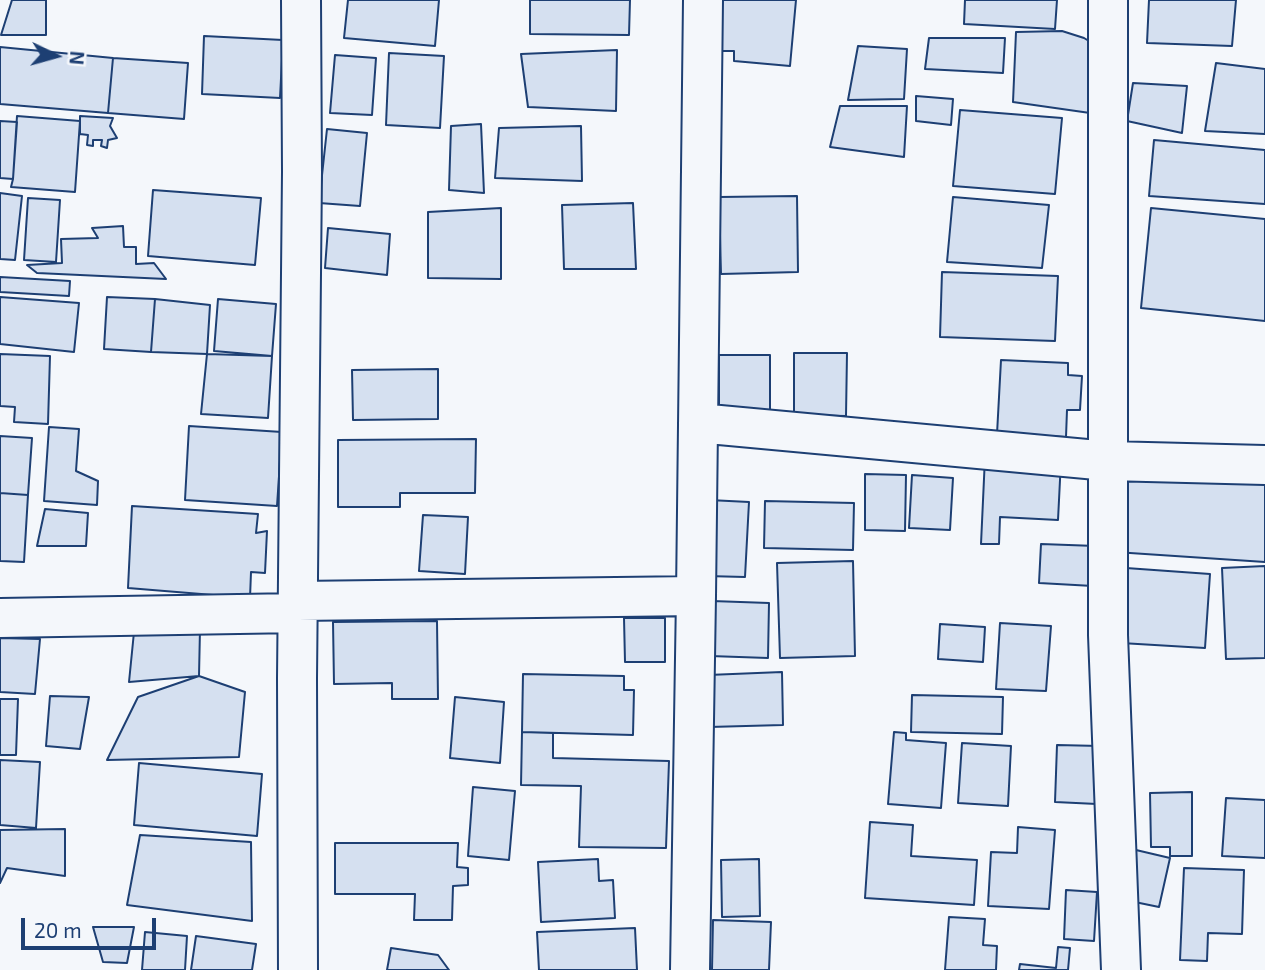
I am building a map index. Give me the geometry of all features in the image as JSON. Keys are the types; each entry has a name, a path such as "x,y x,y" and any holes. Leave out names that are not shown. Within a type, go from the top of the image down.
{"street":[{"path":"298,970 301,0"},
{"path":"690,970 703,0"},
{"path":"1108,0 1108,635 1121,970"},
{"path":"698,423 1108,461 1265,465"},
{"path":"0,618 696,596"}],"building":[{"path":"12,0 46,0 46,35 1,35"},
{"path":"348,0 439,0 435,46 344,38"},
{"path":"530,0 630,0 629,35 530,34"},
{"path":"709,0 796,0 790,66 734,61 734,51 710,51"},
{"path":"965,0 1057,0 1055,29 964,24"},
{"path":"1149,0 1236,0 1232,46 1147,43"},
{"path":"1062,31 1084,38 1097,46 1090,113 1013,102 1016,32"},
{"path":"204,36 283,40 280,98 202,94"},
{"path":"929,38 1005,38 1003,73 925,69"},
{"path":"858,46 907,49 904,99 848,100"},
{"path":"0,47 113,58 108,113 0,104"},
{"path":"617,50 616,111 528,107 521,54"},
{"path":"389,53 444,56 440,128 386,125"},
{"path":"335,55 376,58 372,115 330,113"},
{"path":"113,58 188,63 184,119 108,113"},
{"path":"1216,63 1265,69 1265,134 1205,131"},
{"path":"1133,83 1187,86 1182,133 1127,121"},
{"path":"916,96 953,99 951,125 916,121"},
{"path":"840,106 907,106 904,157 830,147"},
{"path":"960,110 1062,118 1055,194 953,186"},
{"path":"17,116 80,121 75,192 11,187"},
{"path":"80,116 113,118 110,126 117,138 108,140 107,148 101,146 102,140 93,140 93,146 87,145 88,135 80,134"},
{"path":"0,121 17,122 13,179 0,178"},
{"path":"481,124 484,193 449,190 451,126"},
{"path":"581,126 582,181 495,178 499,128"},
{"path":"327,129 367,133 360,206 319,203"},
{"path":"1154,140 1265,150 1265,204 1149,196"},
{"path":"153,190 261,198 255,265 148,256"},
{"path":"0,193 22,196 15,260 0,259"},
{"path":"797,196 798,272 721,274 719,197"},
{"path":"953,197 1049,205 1042,268 947,262"},
{"path":"28,198 60,200 56,262 24,260"},
{"path":"633,203 636,269 564,269 562,205"},
{"path":"501,208 501,279 428,278 428,212"},
{"path":"1151,208 1265,219 1265,321 1141,308"},
{"path":"123,226 124,247 136,247 136,264 154,263 166,279 37,273 27,265 62,263 61,239 98,238 92,228"},
{"path":"328,228 390,234 387,275 325,268"},
{"path":"942,272 1058,276 1055,341 940,337"},
{"path":"0,277 70,281 69,296 0,292"},
{"path":"0,297 79,303 74,352 0,344"},
{"path":"107,297 155,299 151,352 104,349"},
{"path":"155,299 210,305 207,354 151,352"},
{"path":"218,299 276,304 272,356 214,351"},
{"path":"794,353 847,353 846,416 794,415"},
{"path":"0,354 50,356 48,424 14,422 15,407 0,406"},
{"path":"207,354 272,356 268,418 201,414"},
{"path":"719,355 770,355 770,414 719,414"},
{"path":"1001,360 1068,363 1068,375 1082,376 1080,410 1067,410 1066,437 997,434"},
{"path":"438,369 438,419 353,420 352,370"},
{"path":"189,426 282,432 277,506 185,500"},
{"path":"49,427 79,429 76,471 98,481 97,505 44,501"},
{"path":"0,436 32,438 28,495 0,493"},
{"path":"476,439 475,493 400,493 400,507 338,507 338,440"},
{"path":"985,457 1061,460 1058,520 1000,517 999,544 981,544"},
{"path":"1120,467 1265,476 1265,562 1115,552"},
{"path":"865,474 906,475 905,531 865,530"},
{"path":"912,475 953,478 950,530 909,528"},
{"path":"0,493 28,495 24,562 0,561"},
{"path":"709,500 749,502 745,577 706,576"},
{"path":"765,501 854,503 853,550 764,548"},
{"path":"132,506 258,514 256,533 267,531 265,573 251,572 250,598 128,588"},
{"path":"45,509 88,513 86,546 37,546"},
{"path":"423,515 468,517 465,574 419,571"},
{"path":"1041,544 1096,546 1093,586 1039,583"},
{"path":"853,561 855,656 780,658 777,563"},
{"path":"1265,566 1265,658 1226,659 1222,568"},
{"path":"1126,568 1210,574 1205,648 1121,643"},
{"path":"712,601 769,603 768,658 710,656"},
{"path":"624,618 665,618 665,662 625,662"},
{"path":"437,621 438,699 392,699 392,683 334,684 333,622"},
{"path":"135,622 200,629 199,676 129,682"},
{"path":"1000,623 1051,626 1046,691 996,689"},
{"path":"940,624 985,627 983,662 938,659"},
{"path":"0,638 40,639 35,694 0,692"},
{"path":"782,672 783,725 709,727 708,675"},
{"path":"523,674 624,676 624,690 634,690 633,735 522,732"},
{"path":"199,676 245,692 239,757 107,760 138,697"},
{"path":"912,695 1003,697 1002,734 911,732"},
{"path":"50,696 89,697 80,749 46,746"},
{"path":"455,697 504,702 500,763 450,758"},
{"path":"0,699 18,699 16,755 0,755"},
{"path":"522,732 553,733 553,758 669,761 666,848 579,847 581,786 521,785"},
{"path":"894,732 906,733 906,740 946,743 941,808 888,804"},
{"path":"962,743 1011,746 1008,806 958,803"},
{"path":"1057,745 1100,746 1097,804 1055,802"},
{"path":"0,760 40,762 36,828 0,825"},
{"path":"139,763 262,774 257,836 134,825"},
{"path":"473,787 515,791 509,860 468,856"},
{"path":"1192,792 1192,856 1170,856 1170,847 1151,847 1150,793"},
{"path":"1226,798 1265,800 1265,858 1222,856"},
{"path":"870,822 913,825 911,856 977,860 974,905 865,898"},
{"path":"1018,827 1055,830 1049,909 988,906 991,852 1017,853"},
{"path":"65,829 65,876 7,868 0,883 0,830"},
{"path":"140,835 251,842 252,921 127,905"},
{"path":"335,843 458,843 457,867 468,868 468,885 453,886 452,920 414,920 415,894 335,894"},
{"path":"1136,850 1170,858 1159,907 1125,900"},
{"path":"598,859 599,881 613,880 615,918 541,922 538,862"},
{"path":"759,859 760,916 722,917 721,860"},
{"path":"1184,868 1244,870 1242,934 1208,933 1207,961 1180,960"},
{"path":"1066,890 1097,892 1094,941 1064,939"},
{"path":"949,917 985,919 983,945 997,946 996,970 945,970"},
{"path":"713,920 771,922 769,970 712,970"},
{"path":"93,927 134,927 127,963 103,962"},
{"path":"635,928 637,970 539,970 537,932"},
{"path":"145,932 187,936 185,970 142,970"},
{"path":"196,936 256,944 252,970 191,970"},
{"path":"1058,947 1070,948 1068,970 1019,970 1020,964 1056,968"},
{"path":"391,948 438,955 449,970 387,970"}]}
